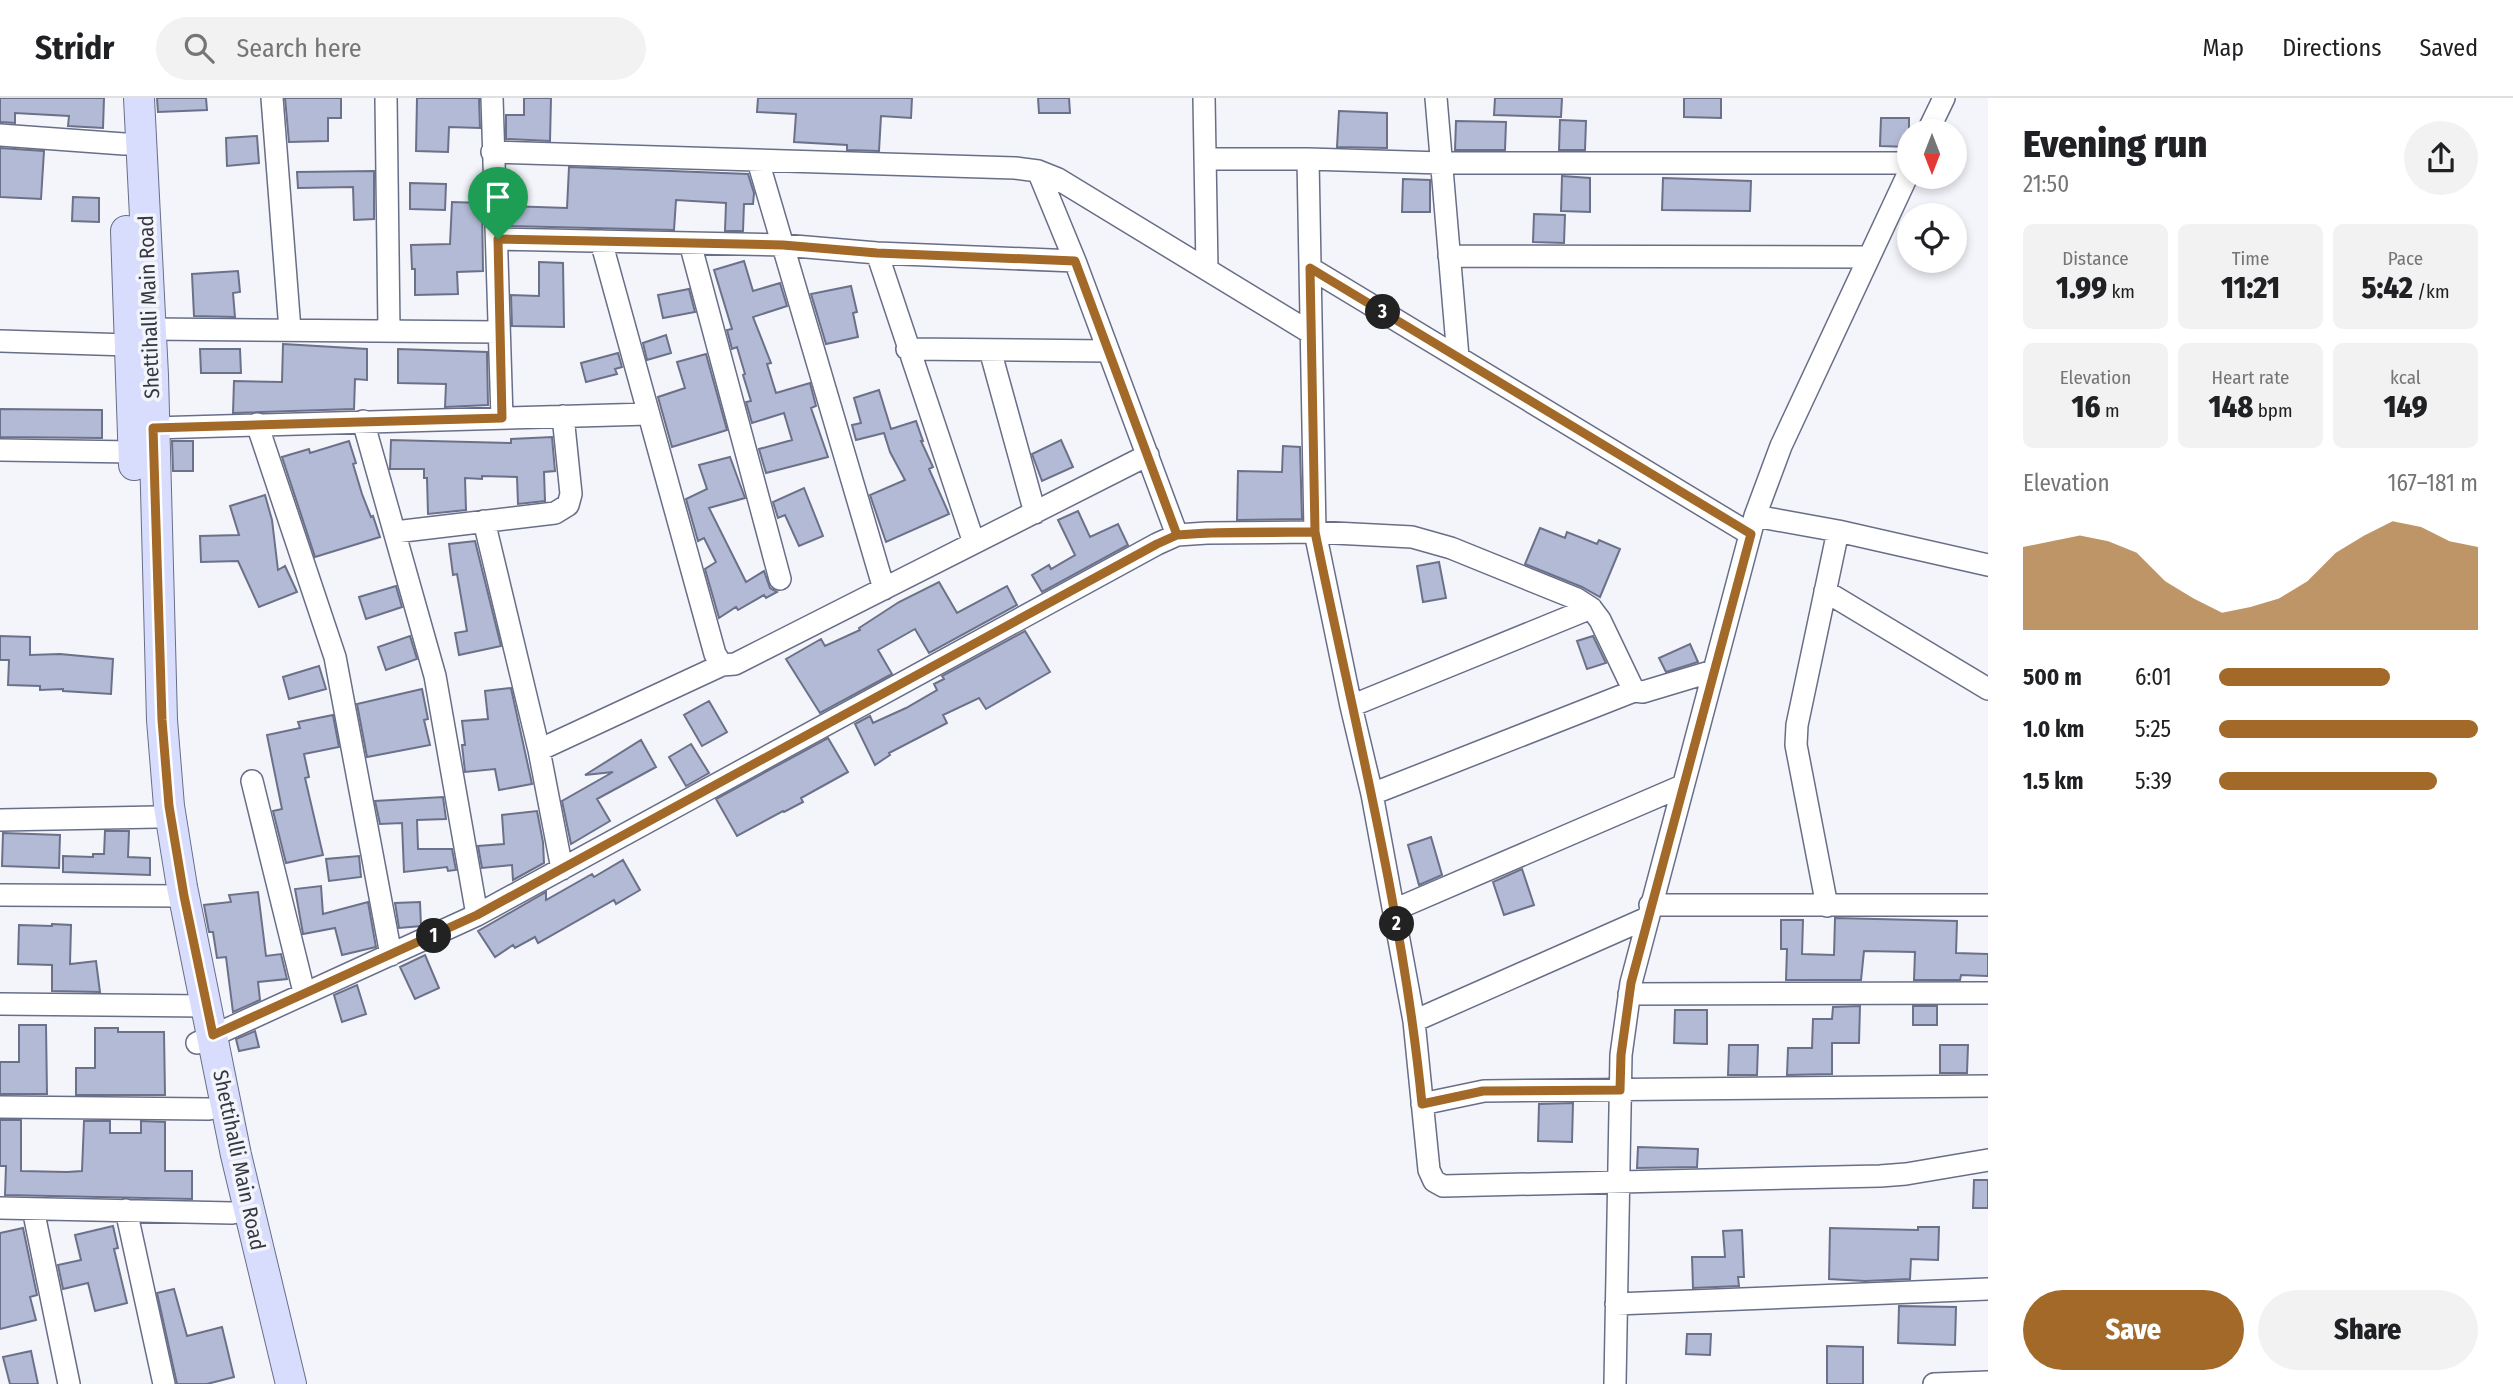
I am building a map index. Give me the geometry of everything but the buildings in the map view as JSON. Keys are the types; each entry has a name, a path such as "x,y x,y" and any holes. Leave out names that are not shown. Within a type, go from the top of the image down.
{"main road":[{"name":"Shettihalli Main Road","path":"122,98 133,144"},
{"name":"Shettihalli Main Road","path":"139,98 133,144 140,337 134,452 149,762 157,817 176,896 240,1211 271,1384"},
{"name":"Shettihalli Main Road","path":"140,337 153,428 162,720 176,896"},
{"name":"Shettihalli Main Road","path":"205,1039 209,1109 291,1384"}],"street":[{"path":"272,98 290,330"},
{"path":"386,98 390,330"},
{"path":"492,98 502,418"},
{"path":"1204,98 1207,269"},
{"path":"1436,98 1458,357"},
{"path":"1934,119 1944,98"},
{"path":"0,135 133,144"},
{"path":"492,152 1015,168 1038,171 1058,179 1311,333"},
{"path":"1205,159 1442,163 1897,163"},
{"path":"1308,159 1315,532 1372,794 1394,911 1414,1021 1429,1170 1434,1181 1443,1186 1906,1174 1988,1160"},
{"path":"758,161 884,589"},
{"path":"1038,171 1075,261 1177,535"},
{"path":"1615,1384 1621,1055 1629,994 1753,525 1781,446 1901,189"},
{"path":"498,239 783,245 877,253 1075,261"},
{"path":"601,241 715,654 722,664"},
{"path":"690,243 780,579"},
{"path":"877,253 974,543"},
{"path":"1449,257 1869,257"},
{"path":"1310,268 1458,357 1753,525 1838,531 1988,565"},
{"path":"0,341 290,330 499,332"},
{"path":"907,349 1107,351"},
{"path":"990,350 1035,513"},
{"path":"153,428 648,414"},
{"path":"395,532 555,513 568,505 571,494 563,416"},
{"path":"363,421 435,676 477,915"},
{"path":"257,424 335,657 391,955"},
{"path":"0,450 134,452"},
{"path":"539,750 722,664 736,664 1148,455"},
{"path":"484,521 539,750 562,869"},
{"path":"1828,906 1796,745 1797,725 1838,531"},
{"path":"205,1039 477,915 1132,557 1177,535 1315,532 1412,537 1451,548 1577,599 1591,608 1600,620 1634,691"},
{"path":"1825,591 1988,690"},
{"path":"1351,706 1591,608"},
{"path":"1372,794 1634,691 1643,692 1713,671"},
{"path":"252,781 304,992"},
{"path":"1394,911 1682,786"},
{"path":"0,820 157,817"},
{"path":"0,895 176,896"},
{"path":"1414,1021 1649,912 1828,906 1988,905"},
{"path":"1629,994 1988,993"},
{"path":"0,1004 198,1006"},
{"path":"1422,1104 1483,1091 1988,1086"},
{"path":"0,1107 209,1109"},
{"path":"0,1208 240,1211"},
{"path":"33,1209 69,1384"},
{"path":"127,1210 164,1384"},
{"path":"1616,1304 1988,1289"},
{"path":"1934,1384 1988,1382"}],"route":[{"path":"498,239 502,418 153,428 162,720 169,806 184,896 213,1035 477,915 1157,544 1177,535 1315,532 1372,794 1394,911 1414,1021 1422,1104 1483,1091 1620,1090 1621,1055 1631,983 1751,534 1310,268 1315,532 1207,533 1177,535 1075,261 877,253 783,245 498,239"}]}
